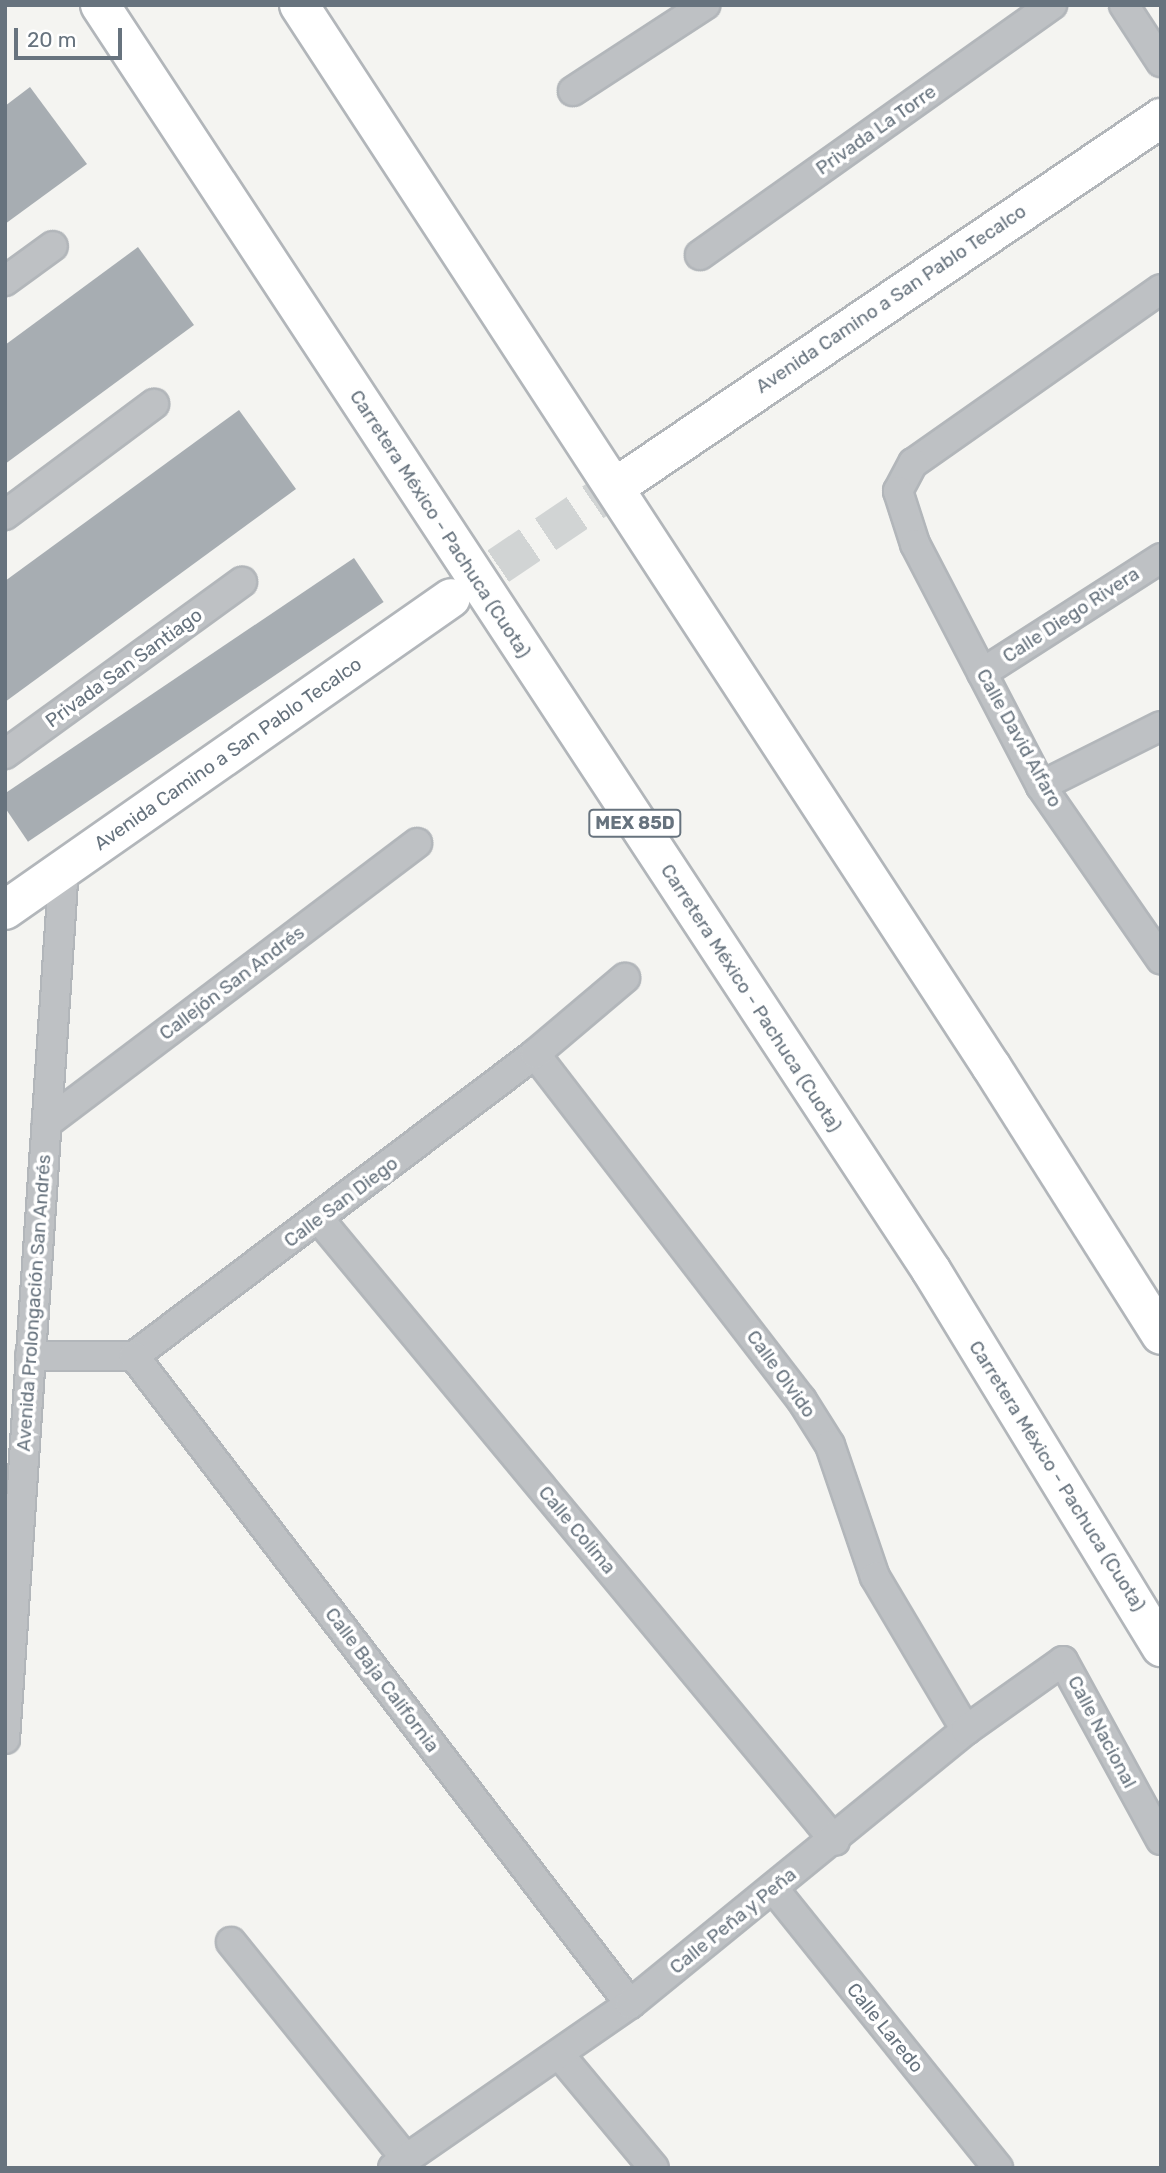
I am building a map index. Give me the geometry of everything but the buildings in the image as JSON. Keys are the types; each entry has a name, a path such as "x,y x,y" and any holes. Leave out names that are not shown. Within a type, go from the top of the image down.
{"main road":[{"name":"Carretera México - Pachuca (Cuota)","path":"100,5 931,1270 1161,1647"},
{"path":"299,5 984,1054 1161,1335"},
{"name":"Avenida Camino a San Pablo Tecalco","path":"623,482 1161,118"},
{"name":"Avenida Camino a San Pablo Tecalco","path":"5,910 451,598"}],"street":[{"path":"573,92 705,5"},
{"name":"Privada La Torre","path":"700,256 1052,5"},
{"path":"1124,5 1161,62"},
{"path":"5,281 53,246"},
{"name":"Calle David Alfaro","path":"1161,289 913,463 898,491 915,544 1041,786 1161,959"},
{"path":"5,515 154,404"},
{"name":"Calle Diego Rivera","path":"982,673 1161,558"},
{"name":"Privada San Santiago","path":"5,754 242,582"},
{"path":"1041,786 1161,726"},
{"name":"Callejón San Andrés","path":"47,1123 417,843"},
{"name":"Avenida Prolongación San Andrés","path":"5,1739 64,867"},
{"name":"Calle San Diego","path":"134,1356 535,1054 625,978"},
{"name":"Calle Olvido","path":"535,1054 802,1399 830,1445 875,1577 966,1730"},
{"name":"Calle Colima","path":"319,1219 835,1841"},
{"path":"30,1356 134,1356"},
{"name":"Calle Baja California","path":"134,1356 630,2004"},
{"name":"Calle Peña y Peña","path":"400,2164 630,2004 835,1841 966,1730 1063,1661"},
{"name":"Calle Nacional","path":"1063,1661 1161,1840"},
{"name":"Calle Laredo","path":"773,1888 998,2168"},
{"path":"231,1942 400,2164"},
{"path":"559,2054 654,2168"}],"tunnel":[{"path":"451,598 623,482"}]}
